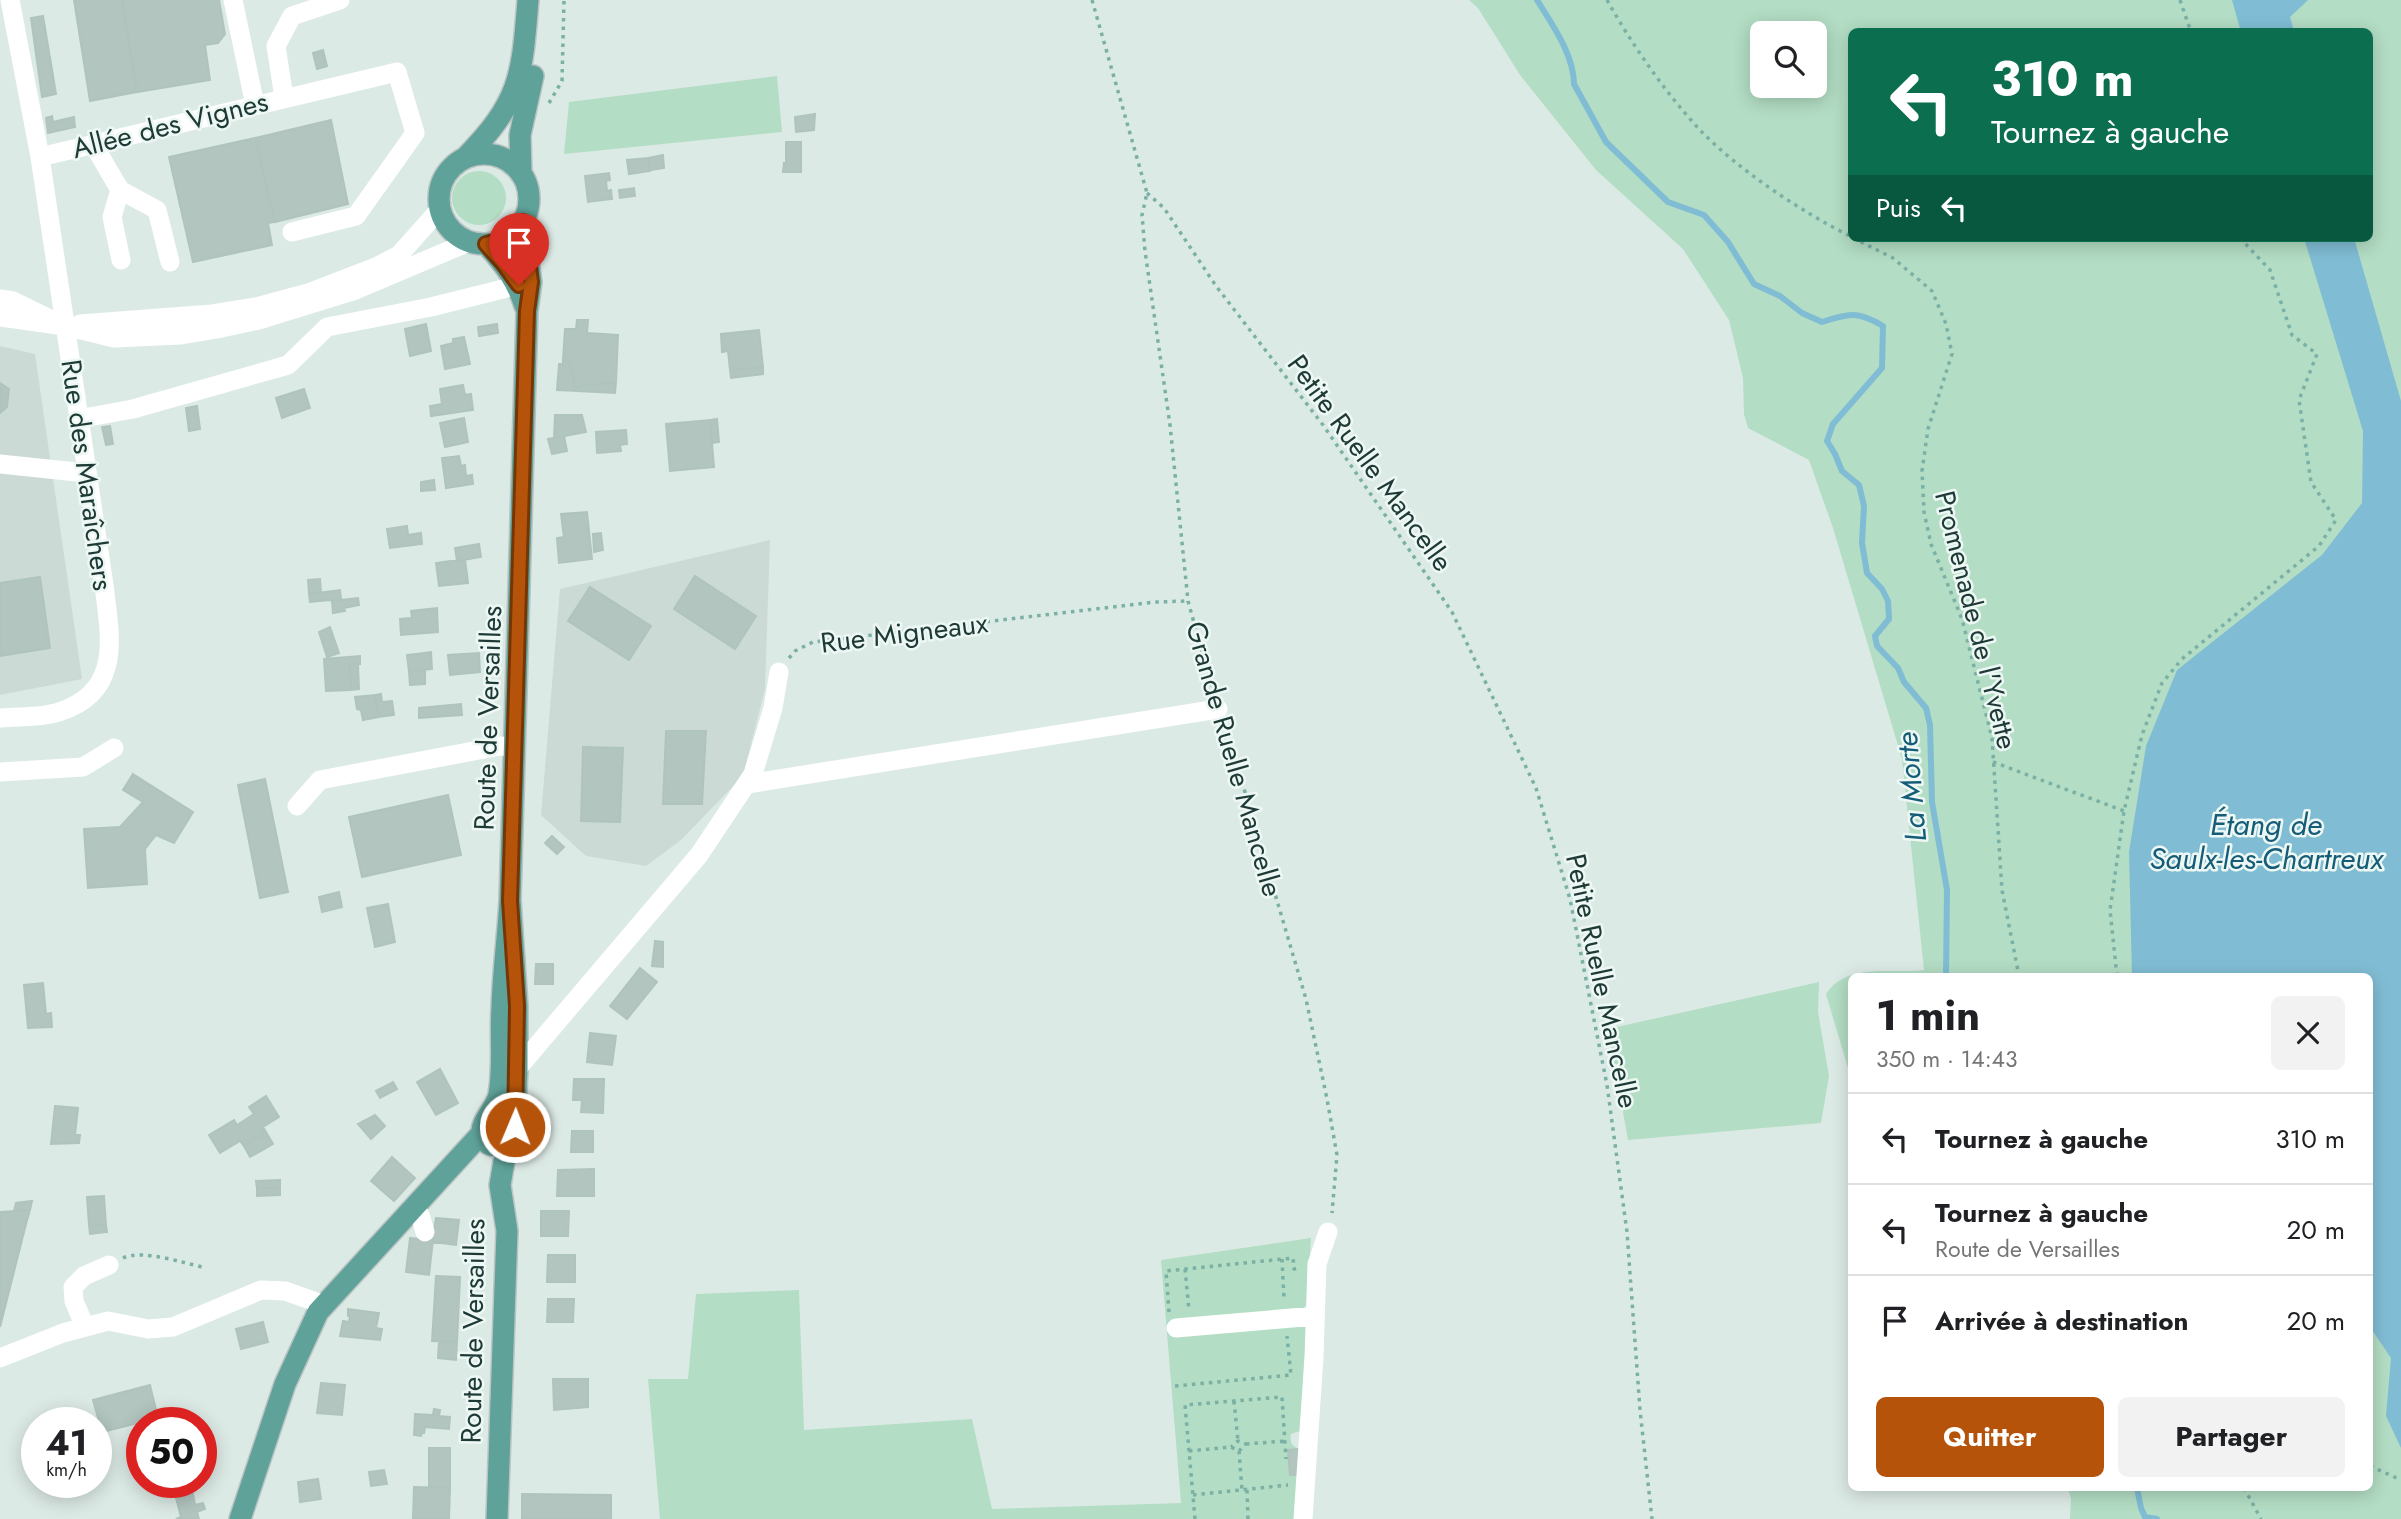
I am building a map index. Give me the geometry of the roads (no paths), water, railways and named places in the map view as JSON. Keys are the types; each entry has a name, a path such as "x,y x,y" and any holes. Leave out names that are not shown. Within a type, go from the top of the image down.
{"main road":[{"path":"465,158 490,155 513,165 528,189 528,206 523,222 513,233 500,241 477,243 456,234 445,223 439,197 447,174 494,127 515,93 522,61 528,0"},
{"path":"521,174 520,135 534,72 540,0"},
{"name":"Route de Versailles","path":"497,1519 507,1231 500,1185 511,1136 517,1069 517,1006 510,901 527,311 531,282 523,222"},
{"name":"Route de Versailles","path":"477,243 503,263 519,285 527,311"},
{"path":"240,1519 285,1384 318,1312 487,1124 499,1095 510,901"},
{"path":"487,1124 487,1142 496,1147 511,1136"}],"street":[{"name":"Rue des Maraîchers","path":"0,718 57,713 79,704 95,688 108,667 111,645 40,157 10,0"},
{"path":"233,0 255,105"},
{"path":"292,95 276,46 292,16 340,0"},
{"name":"Allée des Vignes","path":"40,157 397,72 415,133 356,216 292,232"},
{"path":"93,144 120,190 157,210 170,262"},
{"path":"120,190 112,217 121,260"},
{"path":"0,299 13,301 65,326 212,314 256,307 307,293 378,266 399,255 440,209"},
{"path":"0,317 65,326 114,338 181,335 259,320 353,291 477,243"},
{"path":"78,419 133,409 288,365 327,327 430,307 519,285"},
{"path":"0,464 86,473"},
{"path":"517,1069 699,855 747,784 753,774 773,708 779,672"},
{"path":"747,784 1218,709"},
{"path":"296,806 320,780 500,747 515,747"},
{"path":"0,772 83,767 114,748"},
{"path":"412,1209 420,1215 425,1231"},
{"path":"1303,1519 1314,1357 1317,1264 1328,1232"},
{"path":"85,1327 75,1301 73,1287 84,1276 109,1265"},
{"path":"0,1358 108,1321 148,1329 173,1327 261,1290 285,1291 325,1305"},
{"path":"1179,1325 1315,1316"}],"water":[{"path":"2232,0 2308,0 2290,17 2293,28 2240,28"},
{"name":"Étang de Saulx-les-Chartreux","path":"2305,242 2355,242 2401,401 2401,1448 2386,1416 2391,1358 2373,1331 2373,973 2132,973 2129,852 2146,746 2177,670 2322,555 2362,503 2363,431"}],"waterway":[{"name":"La Morte","path":"1537,0 1561,40 1570,62 1574,84 1606,142 1668,202 1704,215 1728,242 1754,284 1780,296 1802,313 1822,322 1853,315 1883,326 1882,368 1833,424 1827,441 1842,471 1859,485 1864,506 1862,543 1867,573 1882,589 1888,601 1889,619 1875,636 1877,646 1898,668 1904,682 1926,708 1930,725 1932,802 1947,890 1946,973"},
{"name":"La Morte","path":"2138,1491 2145,1517 2157,1519"}]}
